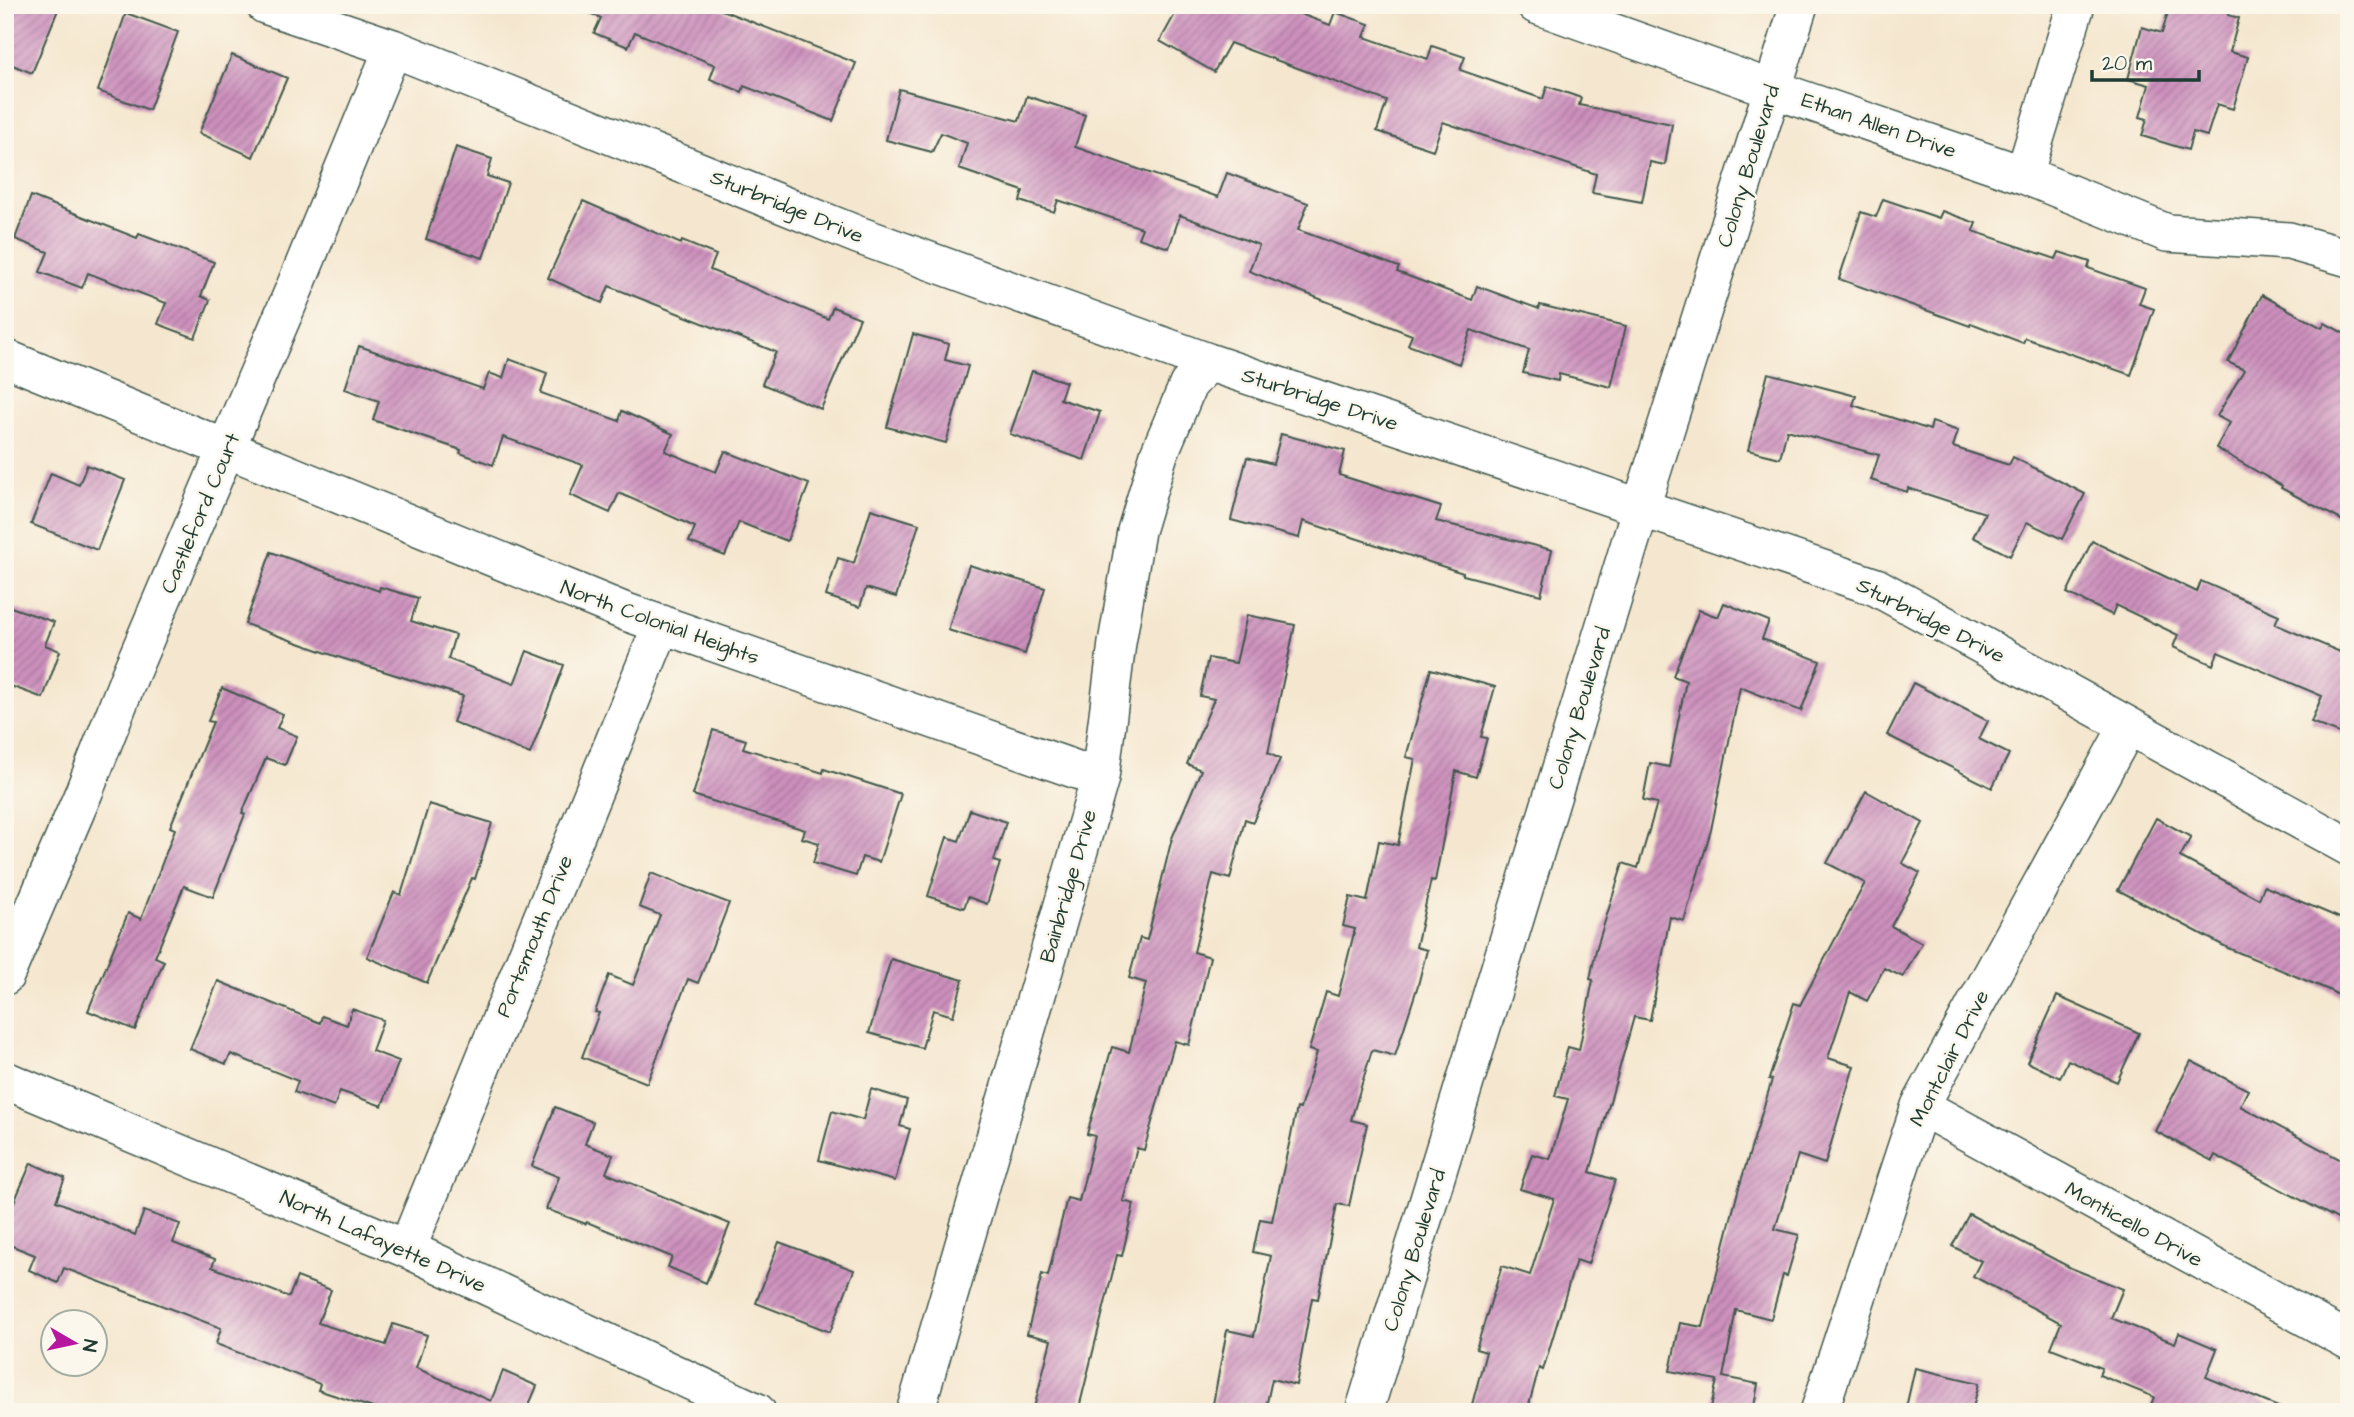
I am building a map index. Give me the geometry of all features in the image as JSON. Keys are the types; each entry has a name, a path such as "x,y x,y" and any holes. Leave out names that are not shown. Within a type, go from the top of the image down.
{"street":[{"name":"Sturbridge Drive","path":"265,5 393,48 858,235 1208,362 1875,587 2349,847"},
{"name":"Ethan Allen Drive","path":"1536,5 1772,89 2024,174 2167,233 2289,241 2349,258"},
{"name":"Colony Boulevard","path":"1364,1412 1641,506 1799,5"},
{"path":"2024,174 2076,5"},
{"name":"Castleford Court","path":"5,976 393,48"},
{"name":"North Colonial Heights","path":"5,358 626,612 1100,778"},
{"name":"Bainbridge Drive","path":"915,1412 1100,778 1117,643 1136,531 1159,454 1188,385 1208,362"},
{"name":"Portsmouth Drive","path":"407,1249 662,624"},
{"name":"Montclair Drive","path":"1819,1412 1920,1107 2128,726"},
{"name":"North Lafayette Drive","path":"5,1080 407,1249 757,1412"},
{"name":"Monticello Drive","path":"1920,1107 2349,1341"}],"building":[{"path":"5,5 60,5 32,73 5,62"},
{"path":"572,5 709,5 856,63 833,121 744,86 742,92 710,79 715,65 635,32 628,47 594,33 601,18"},
{"path":"1180,5 1276,5 1330,25 1335,12 1369,24 1364,37 1428,59 1432,46 1465,57 1460,70 1543,99 1547,86 1581,98 1579,105 1672,124 1665,165 1650,162 1642,202 1592,193 1596,174 1443,122 1433,150 1377,131 1387,101 1230,43 1214,72 1160,41"},
{"path":"2170,5 2231,5 2228,15 2239,18 2230,52 2248,57 2233,109 2217,104 2207,136 2193,132 2188,150 2142,136 2147,119 2140,117 2149,85 2128,79 2142,27 2162,33"},
{"path":"126,13 178,32 149,110 98,91"},
{"path":"232,55 287,78 253,157 199,133"},
{"path":"899,89 1019,121 1027,96 1085,115 1075,147 1218,197 1227,173 1308,203 1298,230 1399,267 1397,272 1472,300 1477,286 1539,309 1540,305 1626,326 1611,387 1559,374 1558,381 1523,373 1529,350 1471,330 1459,364 1408,345 1412,335 1249,271 1259,245 1180,215 1169,248 1138,238 1142,228 1058,200 1054,212 1020,201 1023,191 959,169 967,143 941,133 932,152 886,140"},
{"path":"456,147 492,159 487,176 508,183 483,258 426,239"},
{"path":"31,196 137,238 139,234 214,262 201,296 210,300 195,338 158,324 166,303 88,273 82,288 40,272 48,252 15,239"},
{"path":"1883,199 1939,218 1942,211 1976,223 1973,231 2056,259 2059,252 2090,262 2088,268 2145,288 2139,304 2154,309 2131,375 2025,338 2023,343 1971,323 1970,326 1839,279 1861,212 1876,217"},
{"path":"583,201 681,244 682,241 716,255 710,270 828,319 833,307 860,318 821,409 762,384 776,352 609,286 602,303 548,278"},
{"path":"2262,295 2322,328 2325,323 2349,336 2349,524 2281,488 2282,486 2216,448 2230,423 2217,416 2244,370 2228,362"},
{"path":"913,334 949,344 945,360 968,366 946,443 887,427"},
{"path":"359,346 483,389 489,373 503,378 509,359 547,373 541,393 619,421 622,411 673,434 665,451 716,472 725,451 809,484 787,541 739,522 725,556 689,542 695,527 619,493 610,513 570,495 583,465 503,437 493,465 460,453 461,450 373,420 379,401 345,389"},
{"path":"1032,371 1066,382 1060,399 1100,412 1084,460 1010,434"},
{"path":"1768,373 1856,396 1853,405 1930,430 1932,422 1958,431 1953,447 2009,465 2013,457 2085,494 2062,539 2027,522 2010,556 1973,537 1985,513 1908,488 1907,492 1871,480 1879,455 1787,430 1780,458 1748,450"},
{"path":"1281,434 1345,451 1339,475 1441,507 1436,521 1552,550 1541,595 1463,575 1303,521 1299,538 1231,520 1247,457 1273,464"},
{"path":"87,465 125,480 97,550 31,524 51,473 79,485"},
{"path":"871,509 919,524 896,597 866,588 860,607 826,596 838,558 854,563"},
{"path":"2092,541 2197,592 2201,581 2279,615 2275,624 2340,652 2349,633 2349,737 2311,722 2322,696 2218,652 2213,665 2173,647 2178,635 2116,605 2112,615 2067,593"},
{"path":"271,552 379,591 380,587 418,598 411,621 455,635 448,659 514,684 527,651 564,665 530,754 453,722 463,696 338,657 245,624"},
{"path":"969,565 1045,588 1025,654 948,630"},
{"path":"1724,603 1769,621 1762,639 1820,661 1801,711 1740,687 1711,830 1684,921 1670,917 1650,1020 1634,1017 1590,1172 1615,1180 1588,1264 1576,1260 1543,1370 1539,1368 1527,1412 1470,1412 1486,1352 1476,1349 1502,1266 1530,1275 1554,1199 1520,1189 1532,1154 1550,1159 1568,1099 1555,1096 1568,1047 1579,1050 1596,950 1623,863 1638,868 1657,803 1643,800 1650,763 1669,767 1686,681 1673,676 1699,610 1718,617"},
{"path":"5,605 54,622 45,645 60,651 43,698 5,684"},
{"path":"1247,615 1295,625 1268,753 1280,759 1253,822 1245,819 1230,879 1213,874 1194,952 1210,957 1189,1045 1175,1041 1144,1150 1137,1148 1123,1201 1134,1204 1122,1256 1117,1255 1078,1412 1033,1412 1051,1340 1027,1334 1042,1274 1048,1276 1067,1198 1079,1201 1095,1136 1087,1134 1112,1047 1129,1052 1146,983 1129,978 1140,938 1147,940 1172,838 1201,770 1187,764 1214,699 1200,696 1208,658 1236,663"},
{"path":"1431,669 1495,687 1481,737 1487,738 1476,777 1456,771 1435,881 1431,880 1416,947 1427,950 1418,985 1395,1056 1372,1050 1351,1120 1367,1124 1349,1206 1337,1204 1318,1299 1312,1298 1296,1385 1272,1379 1265,1412 1213,1404 1227,1330 1254,1336 1271,1256 1253,1252 1260,1219 1272,1221 1297,1108 1300,1109 1317,1052 1309,1050 1326,992 1338,996 1355,929 1343,926 1350,897 1367,901 1379,841 1398,845 1415,759 1406,757"},
{"path":"1913,683 1988,721 1979,739 2009,754 1992,788 1887,735"},
{"path":"222,688 283,714 277,728 297,736 285,765 266,758 242,813 245,814 213,897 184,886 155,957 164,961 135,1030 88,1011 128,913 141,919 175,829 170,827 213,722 208,721"},
{"path":"713,730 746,740 743,748 823,773 824,769 901,794 879,862 862,857 856,876 813,863 819,843 802,838 805,830 693,795"},
{"path":"1866,791 1923,823 1902,863 1920,873 1891,926 1922,943 1903,977 1884,968 1867,1001 1850,992 1828,1058 1854,1066 1825,1164 1798,1155 1775,1229 1799,1235 1787,1276 1783,1275 1771,1319 1736,1310 1723,1377 1758,1384 1753,1412 1710,1412 1717,1380 1670,1371 1680,1323 1703,1327 1738,1191 1772,1080 1769,1079 1794,1003 1800,1005 1865,883 1827,863"},
{"path":"429,804 492,823 475,879 472,878 427,983 367,957 394,892 401,895"},
{"path":"970,810 1006,822 994,861 1000,863 987,904 968,897 964,908 928,896 947,837 959,841"},
{"path":"2156,818 2191,837 2180,857 2259,899 2264,886 2349,922 2349,1001 2228,948 2118,890"},
{"path":"651,873 729,903 698,983 688,979 647,1083 582,1057 599,1013 595,1012 609,975 633,985 660,915 639,907"},
{"path":"891,959 963,980 953,1016 933,1010 922,1048 869,1033"},
{"path":"218,981 320,1023 322,1016 347,1025 352,1009 383,1020 372,1051 399,1061 382,1106 340,1091 334,1107 294,1092 298,1081 231,1054 226,1064 190,1049"},
{"path":"2057,996 2139,1033 2117,1082 2068,1060 2060,1078 2027,1062"},
{"path":"2191,1061 2248,1090 2240,1106 2349,1164 2349,1225 2215,1155 2212,1161 2155,1131"},
{"path":"871,1089 907,1100 900,1126 910,1129 895,1181 819,1160 832,1111 863,1120"},
{"path":"555,1107 593,1122 585,1144 613,1155 606,1173 730,1224 706,1283 668,1267 672,1257 587,1222 586,1224 546,1209 559,1177 532,1166"},
{"path":"31,1163 65,1178 56,1201 135,1235 144,1211 180,1224 173,1243 215,1259 212,1267 289,1297 297,1277 331,1290 318,1323 386,1345 393,1324 427,1335 416,1368 491,1401 503,1371 537,1386 526,1412 385,1412 318,1390 320,1384 216,1344 221,1328 64,1268 58,1283 29,1270 35,1255 5,1243 5,1223"},
{"path":"1969,1214 2071,1268 2123,1289 2111,1318 2175,1343 2179,1333 2217,1349 2206,1377 2290,1412 2148,1412 2154,1397 2099,1375 2102,1368 2051,1348 2061,1323 1973,1276 1981,1261 1952,1246"},
{"path":"779,1242 854,1270 830,1332 756,1303"},
{"path":"1915,1368 1979,1383 1972,1412 1905,1412"}]}
